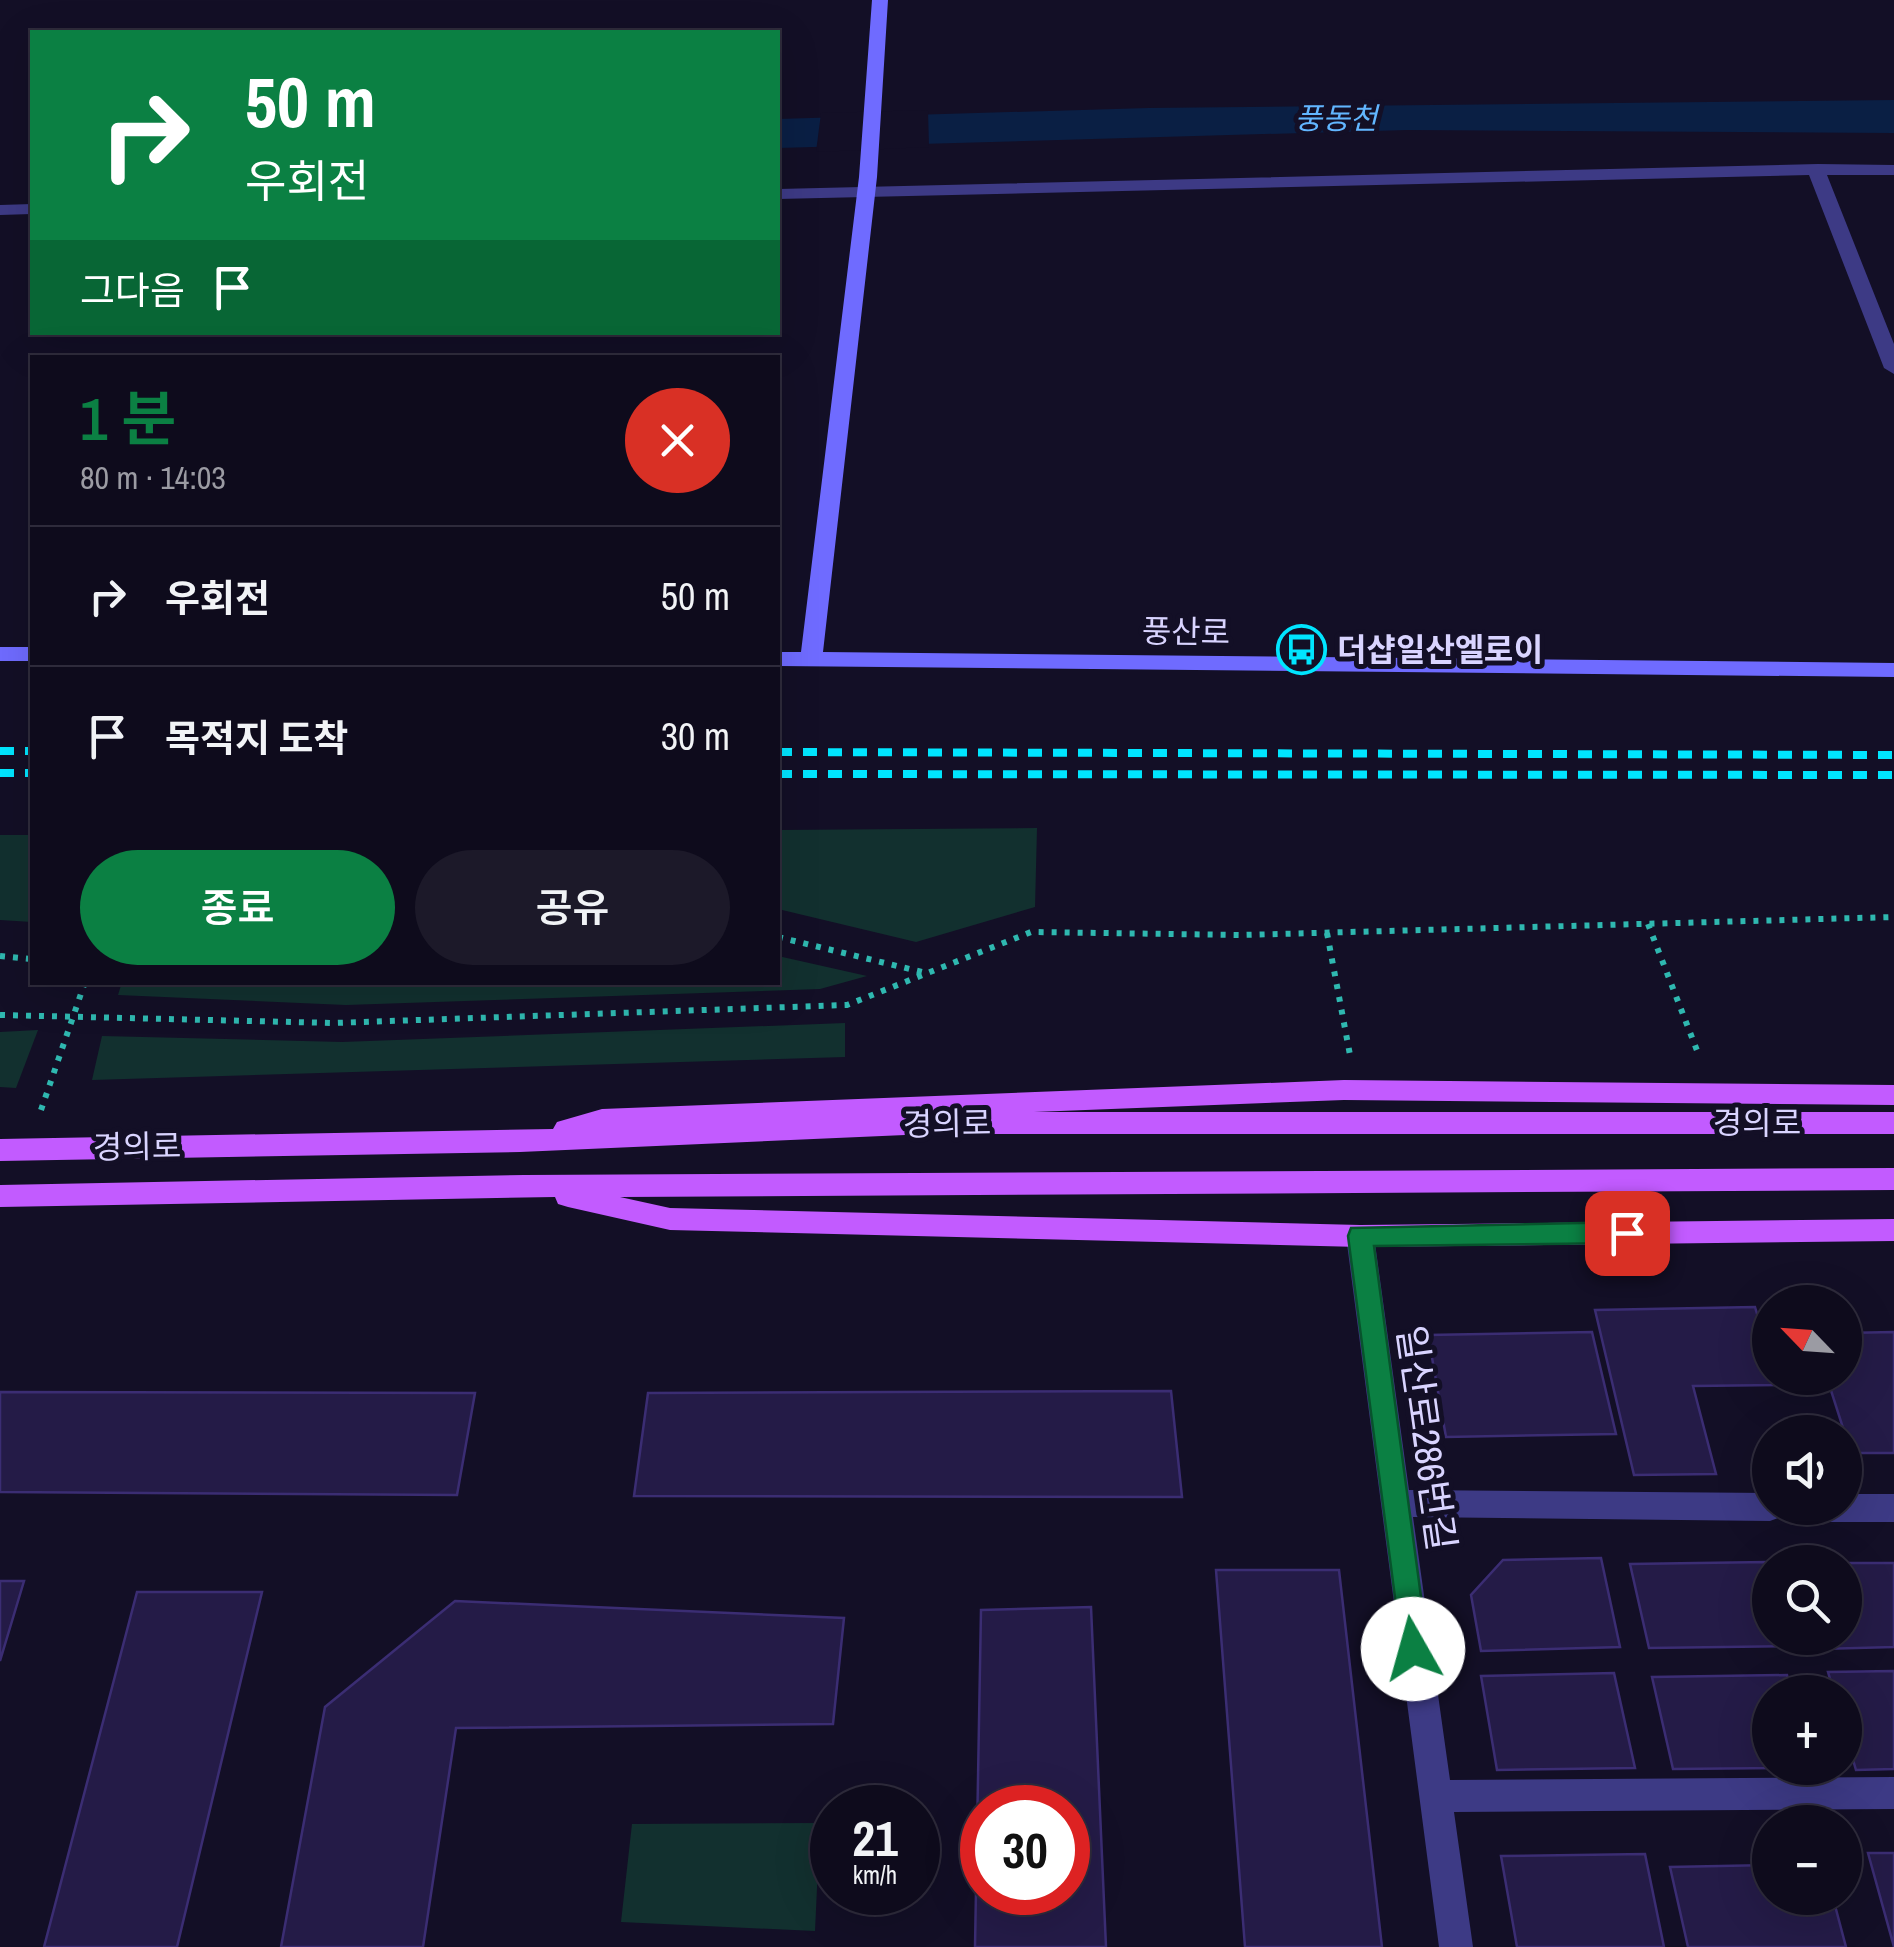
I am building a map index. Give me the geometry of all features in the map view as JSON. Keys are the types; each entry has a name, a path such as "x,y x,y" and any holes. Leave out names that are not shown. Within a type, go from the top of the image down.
{"main road":[{"path":"520,1141 602,1119 1344,1090 1894,1095"},
{"name":"경의로","path":"0,1150 520,1141 928,1123 1894,1123"},
{"name":"경의로","path":"0,1196 524,1186 1894,1179"},
{"path":"524,1186 670,1219 1360,1236 1894,1230"}],"street":[{"path":"811,659 869,168 880,0"},
{"path":"1816,168 1894,368"},
{"path":"780,194 1816,168 1894,170"},
{"path":"0,210 30,209"},
{"path":"0,654 30,654"},
{"name":"풍산로","path":"780,658 1894,670"},
{"name":"일산로286번길","path":"1360,1236 1456,1947"},
{"path":"1394,1502 1752,1507"},
{"path":"1862,1508 1894,1508"},
{"path":"1433,1796 1894,1794"}],"path":[{"path":"0,1015 333,1023 847,1004 1031,932 1327,933 1894,917"},
{"path":"1648,924 1698,1053"},
{"path":"1327,933 1351,1061"},
{"path":"780,936 922,972"},
{"path":"0,956 30,959"},
{"path":"40,1110 84,985"}],"green space":[{"path":"1037,828 1035,907 916,942 780,909 780,830"},
{"path":"0,835 30,835 30,922 0,920"},
{"path":"780,956 867,976 820,989 346,1005 118,995 121,985 780,985"},
{"path":"845,1023 845,1057 92,1080 102,1036 342,1042"},
{"path":"38,1030 16,1088 0,1087 0,1032"},
{"path":"810,1823 810,1915 816,1915 815,1931 621,1922 632,1824"}],"water":[{"name":"풍동천","path":"1894,100 1894,133 1407,130 780,148 780,119 1148,108"}],"pier":[{"path":"928,110 929,147 816,152 821,113"}],"building":[{"path":"1752,1307 1752,1385 1693,1386 1716,1474 1634,1475 1595,1310"},
{"path":"1592,1332 1616,1434 1446,1437 1428,1335"},
{"path":"1894,1332 1894,1453 1862,1453 1862,1415 1839,1415 1832,1395 1862,1395 1862,1333"},
{"path":"1171,1391 1182,1497 634,1496 648,1393"},
{"path":"0,1392 475,1393 457,1495 0,1492"},
{"path":"1601,1558 1620,1647 1481,1651 1471,1595 1503,1560"},
{"path":"1752,1562 1752,1647 1649,1648 1630,1564"},
{"path":"1862,1563 1894,1563 1894,1647 1862,1648"},
{"path":"1216,1570 1339,1570 1382,1947 1245,1947"},
{"path":"0,1581 24,1581 0,1661"},
{"path":"137,1592 262,1592 177,1947 44,1947"},
{"path":"455,1601 844,1618 833,1724 456,1728 423,1947 281,1947 325,1707"},
{"path":"1091,1607 1106,1947 975,1947 976,1915 1090,1915 1090,1785 978,1785 981,1610"},
{"path":"1894,1671 1894,1769 1862,1770 1862,1675 1828,1672"},
{"path":"1614,1673 1635,1768 1497,1770 1481,1676"},
{"path":"1752,1676 1752,1768 1673,1769 1652,1677"},
{"path":"1868,1853 1894,1853 1894,1947"},
{"path":"1645,1854 1664,1947 1517,1947 1501,1856"},
{"path":"1752,1865 1752,1915 1838,1915 1846,1947 1688,1947 1670,1867"}],"railway":[{"path":"0,751 30,751"},
{"path":"780,752 1894,755"},
{"path":"0,773 30,773"},
{"path":"780,774 1894,775"}],"place":[{"name":"더샵일산엘로이","path":"1302,650"}],"route":[{"path":"1413,1649 1360,1236 1627,1233"}]}
